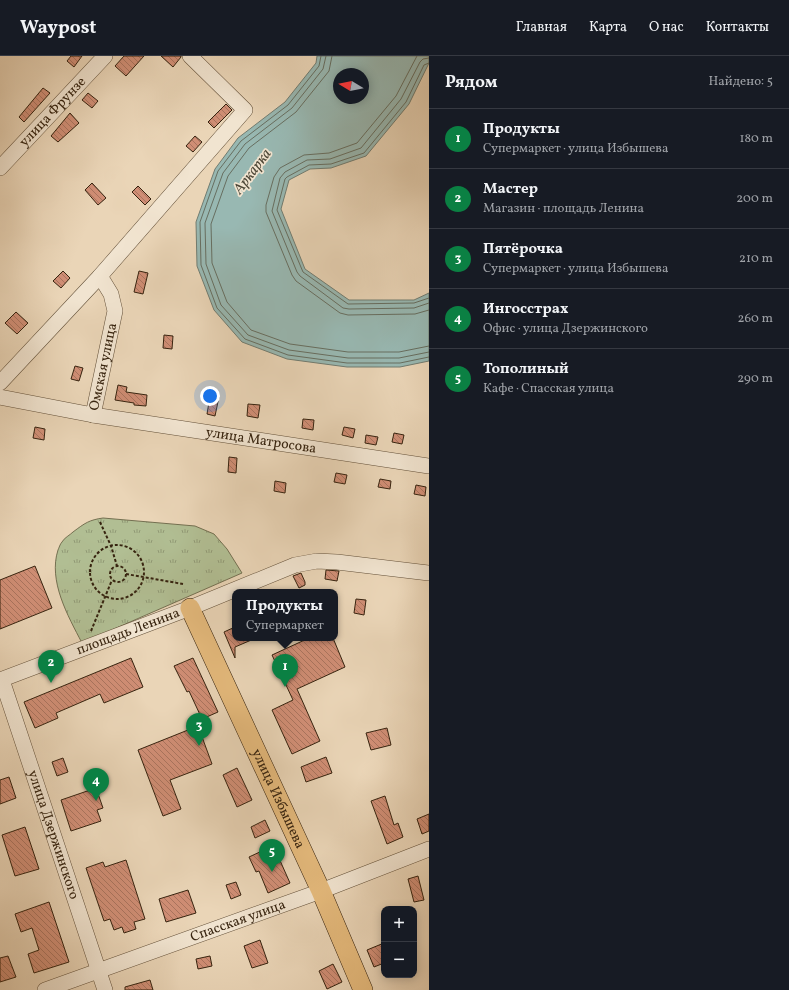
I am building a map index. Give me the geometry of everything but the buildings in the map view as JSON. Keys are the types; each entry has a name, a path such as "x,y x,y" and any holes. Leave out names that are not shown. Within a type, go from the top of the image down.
{"main road":[{"name":"улица Избышева","path":"190,608 321,891 363,990"}],"street":[{"name":"улица Фрунзе","path":"0,168 105,56"},
{"path":"0,383 100,276 245,110 190,56"},
{"name":"Омская улица","path":"0,397 93,416 115,311 111,294 100,276"},
{"name":"улица Матросова","path":"93,416 429,466"},
{"name":"площадь Ленина","path":"236,589 295,565 317,562 337,562 429,574"},
{"name":"площадь Ленина","path":"1,680 232,591"},
{"name":"улица Дзержинского","path":"1,680 105,990"},
{"name":"Спасская улица","path":"45,990 99,972 321,891 429,849"}],"path":[{"path":"100,522 111,546 117,566"},
{"path":"111,546 124,546 136,552 143,563 144,578 139,588 130,596 117,599 106,597 99,592 90,575 96,556 100,552 111,546"},
{"path":"90,632 106,597 112,580 110,573 113,567 117,566 123,568 126,574"},
{"path":"126,574 183,584"},
{"path":"112,580 115,582 122,581 126,574"}],"green space":[{"path":"103,518 195,526 214,534 227,549 242,573 82,643 61,598 56,574 58,550 64,539 77,529 87,522"}],"water":[{"name":"Аркарка","path":"317,56 429,56 429,63 409,104 366,156 331,168 310,169 289,180 281,209 305,269 349,300 414,300 429,293 429,361 400,367 347,367 287,359 242,342 214,310 197,266 196,222 215,169 238,138 285,102 316,63"}],"place":[{"name":"Мастер","path":"51,683"},
{"name":"Продукты","path":"285,687"},
{"name":"Пятёрочка","path":"199,746"},
{"name":"Ингосстрах","path":"96,801"},
{"name":"Тополиный","path":"272,872"}]}
